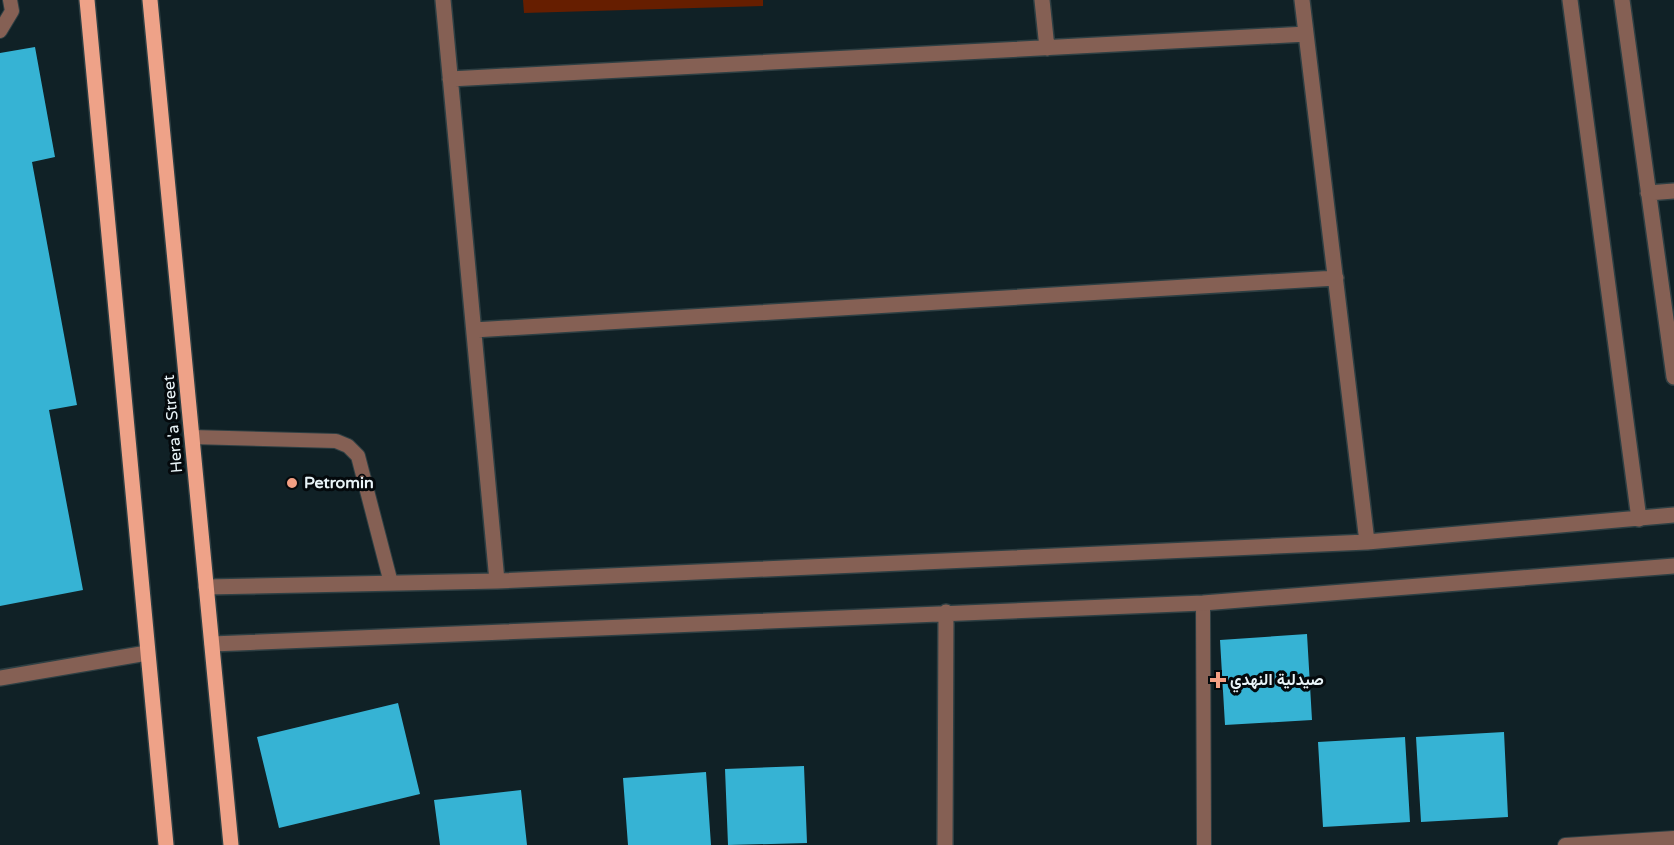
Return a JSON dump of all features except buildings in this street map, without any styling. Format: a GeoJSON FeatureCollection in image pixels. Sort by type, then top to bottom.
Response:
{"type":"FeatureCollection","features":[{"type":"Feature","properties":{"kind":"main road"},"geometry":{"type":"LineString","coordinates":[[87,0],[166,845]]}},
{"type":"Feature","properties":{"kind":"main road","name":"Hera'a Street"},"geometry":{"type":"LineString","coordinates":[[150,0],[231,845]]}},
{"type":"Feature","properties":{"kind":"street"},"geometry":{"type":"LineString","coordinates":[[443,0],[498,581]]}},
{"type":"Feature","properties":{"kind":"street"},"geometry":{"type":"LineString","coordinates":[[1042,0],[1047,48]]}},
{"type":"Feature","properties":{"kind":"street"},"geometry":{"type":"LineString","coordinates":[[1302,0],[1367,542]]}},
{"type":"Feature","properties":{"kind":"street"},"geometry":{"type":"LineString","coordinates":[[1570,0],[1640,519]]}},
{"type":"Feature","properties":{"kind":"street"},"geometry":{"type":"LineString","coordinates":[[1622,0],[1674,378]]}},
{"type":"Feature","properties":{"kind":"street"},"geometry":{"type":"LineString","coordinates":[[450,79],[1306,34]]}},
{"type":"Feature","properties":{"kind":"street"},"geometry":{"type":"LineString","coordinates":[[1648,193],[1674,191]]}},
{"type":"Feature","properties":{"kind":"street"},"geometry":{"type":"LineString","coordinates":[[474,330],[1336,278]]}},
{"type":"Feature","properties":{"kind":"street"},"geometry":{"type":"LineString","coordinates":[[206,588],[498,581],[1367,542],[1674,515]]}},
{"type":"Feature","properties":{"kind":"street"},"geometry":{"type":"LineString","coordinates":[[212,644],[1203,603],[1674,566]]}},
{"type":"Feature","properties":{"kind":"street"},"geometry":{"type":"LineString","coordinates":[[945,845],[946,612]]}},
{"type":"Feature","properties":{"kind":"street"},"geometry":{"type":"LineString","coordinates":[[0,678],[147,653]]}},
{"type":"Feature","properties":{"kind":"lane"},"geometry":{"type":"LineString","coordinates":[[0,31],[12,11],[10,0]]}},
{"type":"Feature","properties":{"kind":"lane"},"geometry":{"type":"LineString","coordinates":[[192,436],[336,441],[348,446],[358,456],[391,583]]}},
{"type":"Feature","properties":{"kind":"lane"},"geometry":{"type":"LineString","coordinates":[[1203,603],[1204,845]]}},
{"type":"Feature","properties":{"kind":"lane"},"geometry":{"type":"LineString","coordinates":[[1565,845],[1674,838]]}},
{"type":"Feature","properties":{"kind":"shaded area"},"geometry":{"type":"Polygon","coordinates":[[[523,0],[763,0],[763,6],[524,13],[523,0]]]}},
{"type":"Feature","properties":{"kind":"place","name":"Petromin"},"geometry":{"type":"Point","coordinates":[292,483]}},
{"type":"Feature","properties":{"kind":"place","name":"صيدلية النهدي"},"geometry":{"type":"Point","coordinates":[1218,680]}}]}
